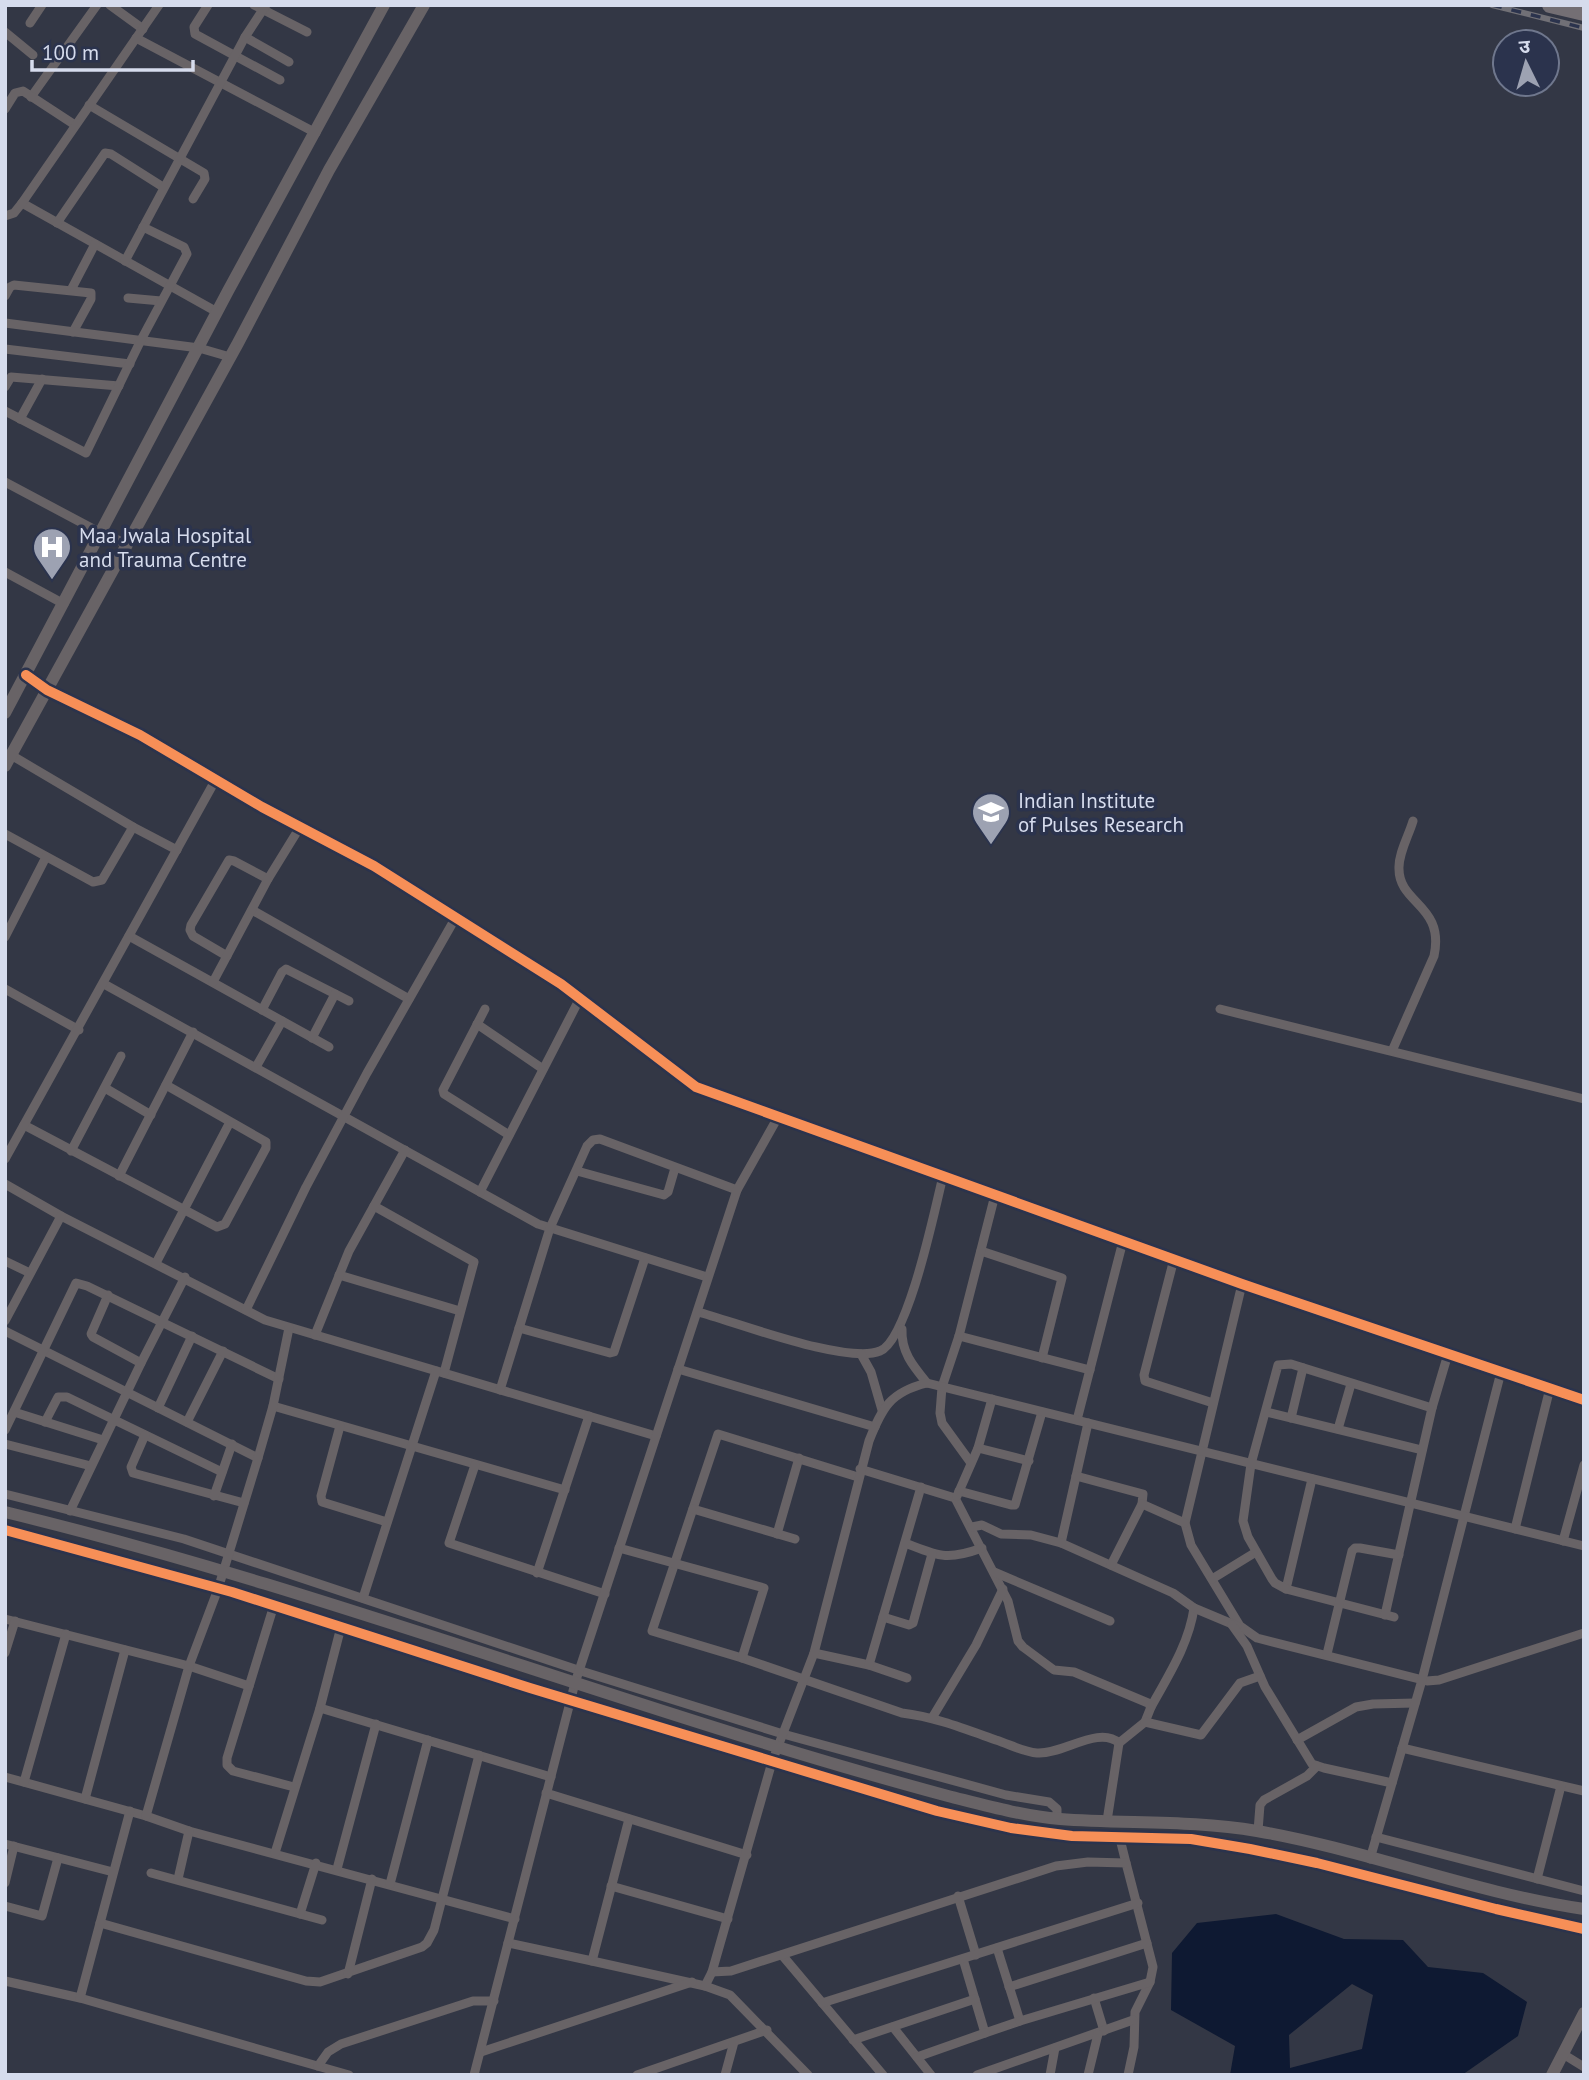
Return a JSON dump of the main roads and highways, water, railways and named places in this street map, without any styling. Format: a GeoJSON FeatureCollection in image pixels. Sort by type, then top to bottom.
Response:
{"type":"FeatureCollection","features":[{"type":"Feature","properties":{"kind":"highway"},"geometry":{"type":"LineString","coordinates":[[1550,5],[1584,13]]}},
{"type":"Feature","properties":{"kind":"water"},"geometry":{"type":"Polygon","coordinates":[[[1276,1914],[1344,1939],[1403,1940],[1428,1967],[1483,1973],[1527,2002],[1518,2036],[1462,2075],[1230,2075],[1235,2046],[1171,2010],[1172,1953],[1197,1923],[1276,1914]],[[1352,1984],[1289,2035],[1290,2068],[1362,2049],[1373,1995],[1352,1984]]]}},
{"type":"Feature","properties":{"kind":"railway"},"geometry":{"type":"LineString","coordinates":[[1492,5],[1584,28]]}},
{"type":"Feature","properties":{"kind":"place","name":"Maa Jwala Hospital and Trauma Centre"},"geometry":{"type":"Point","coordinates":[52,581]}},
{"type":"Feature","properties":{"kind":"place","name":"Indian Institute of Pulses Research"},"geometry":{"type":"Point","coordinates":[991,846]}}]}
